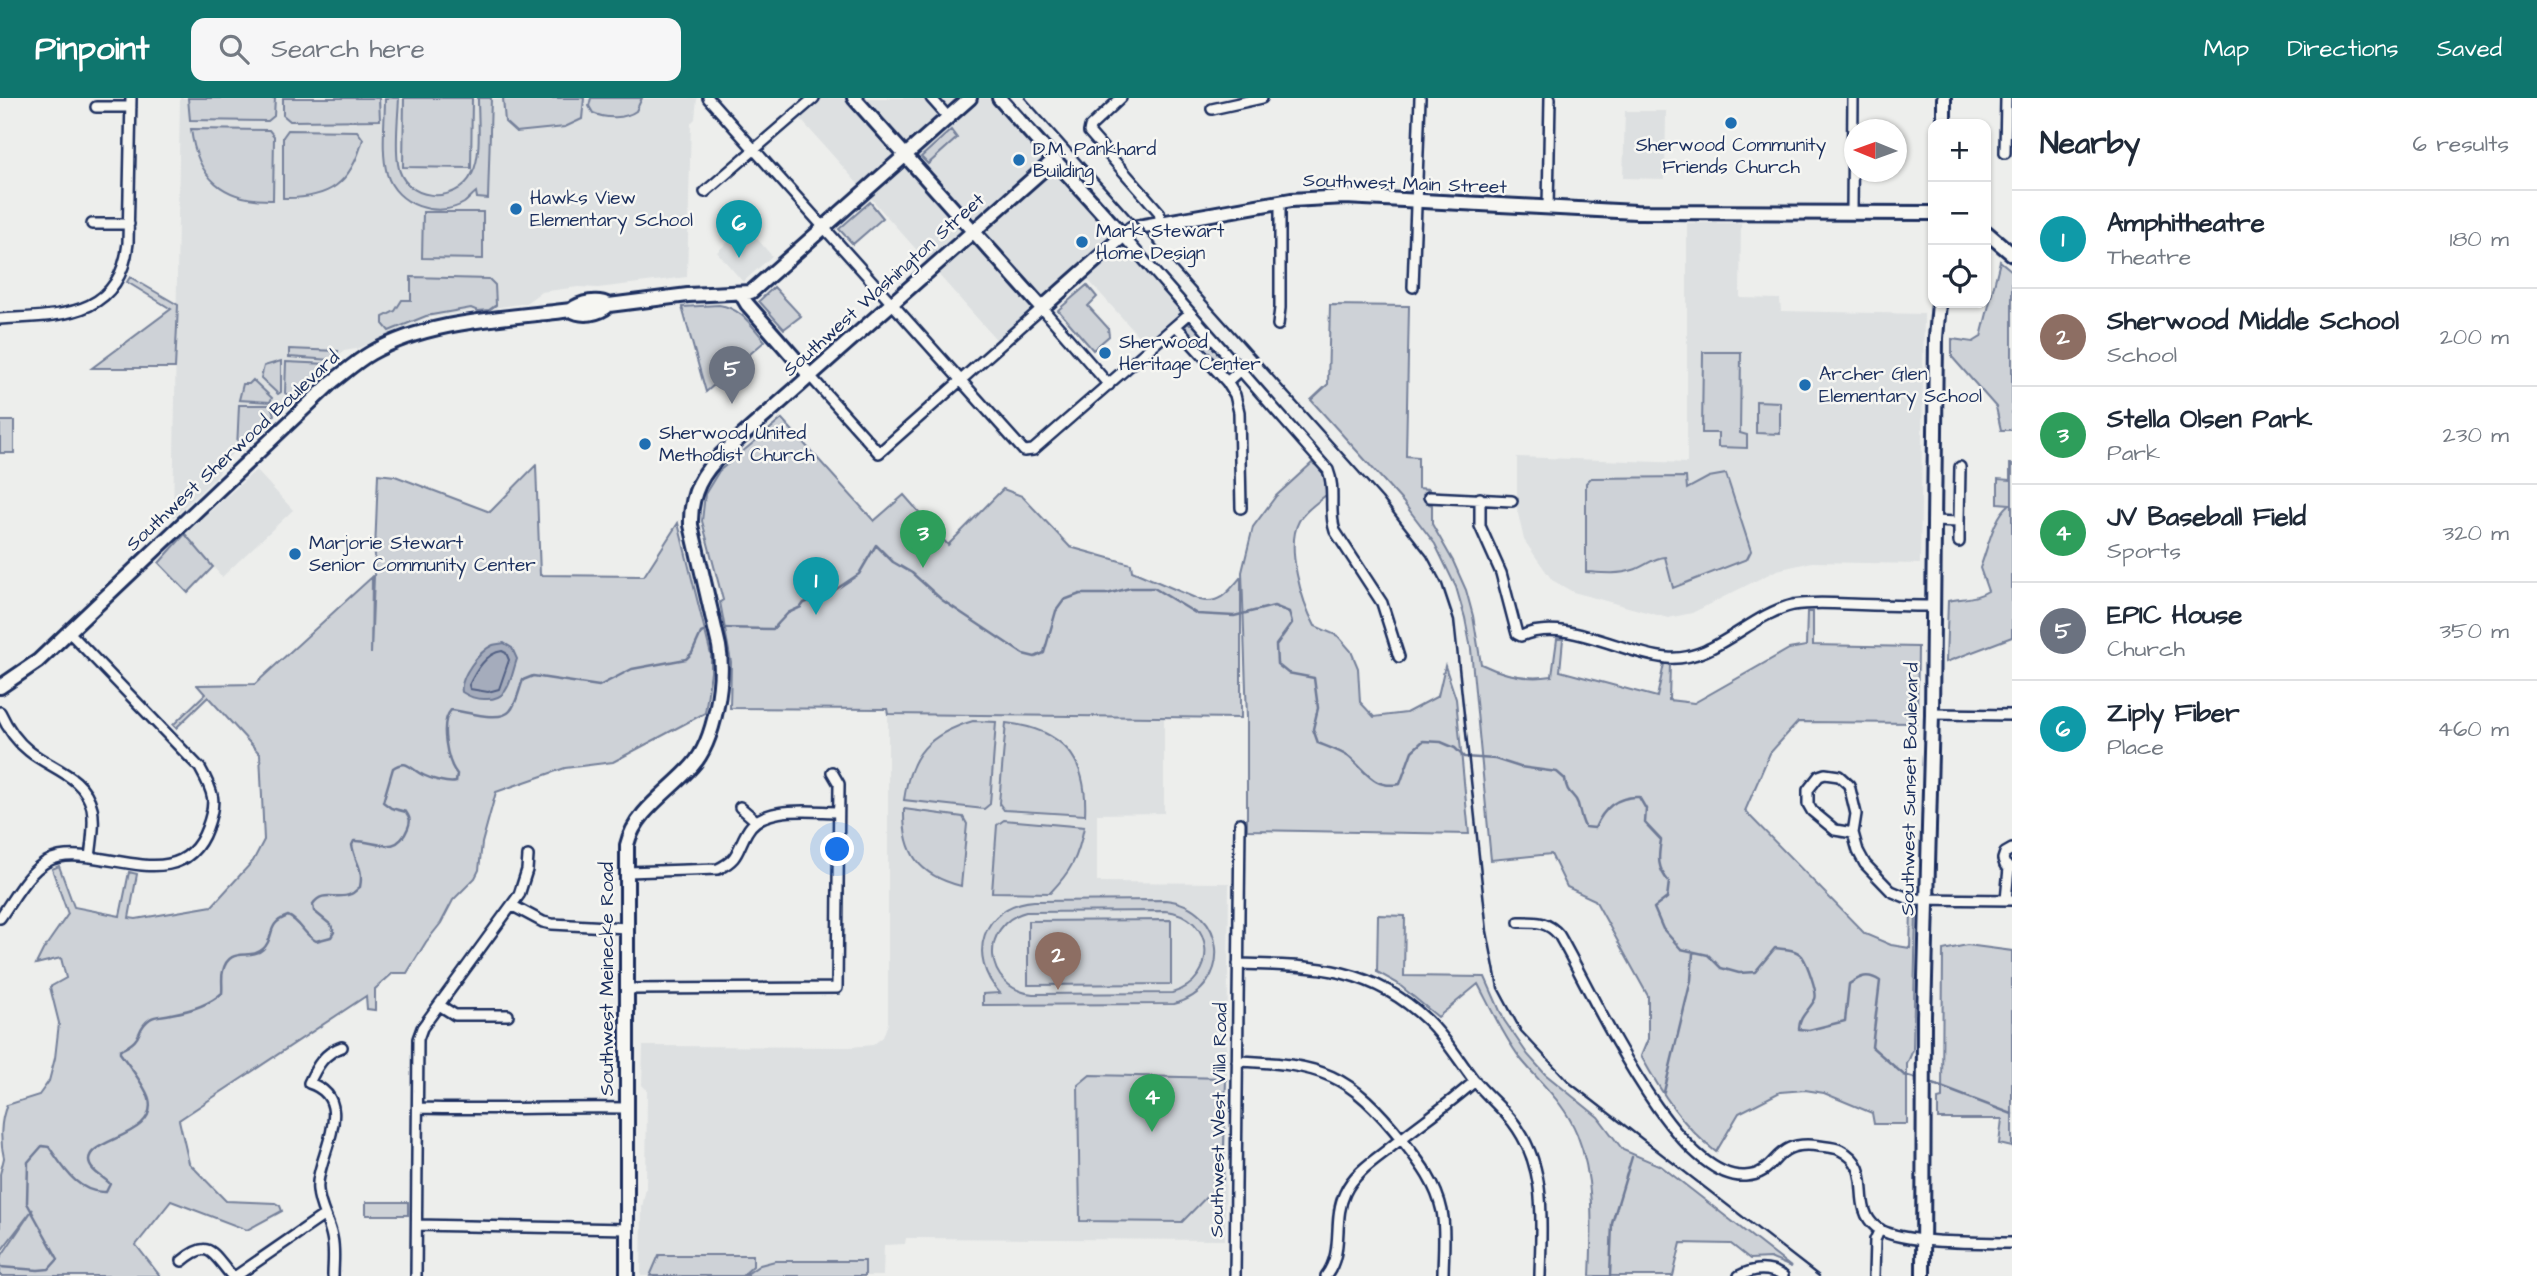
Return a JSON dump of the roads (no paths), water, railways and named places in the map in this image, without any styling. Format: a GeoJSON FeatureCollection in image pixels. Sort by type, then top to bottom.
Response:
{"type":"FeatureCollection","features":[{"type":"Feature","properties":{"kind":"main road"},"geometry":{"type":"LineString","coordinates":[[855,98],[1042,308]]}},
{"type":"Feature","properties":{"kind":"main road"},"geometry":{"type":"LineString","coordinates":[[811,377],[741,294],[754,290],[970,98]]}},
{"type":"Feature","properties":{"kind":"main road"},"geometry":{"type":"LineString","coordinates":[[999,98],[1122,236]]}},
{"type":"Feature","properties":{"kind":"main road"},"geometry":{"type":"LineString","coordinates":[[1944,98],[1944,119]]}},
{"type":"Feature","properties":{"kind":"main road","name":"Southwest Washington Street"},"geometry":{"type":"LineString","coordinates":[[715,712],[722,664],[691,525],[696,488],[704,474],[716,459],[1054,160]]}},
{"type":"Feature","properties":{"kind":"main road","name":"Southwest Main Street"},"geometry":{"type":"LineString","coordinates":[[1042,308],[1132,228],[1280,201],[1329,197],[1636,212],[1928,213]]}},
{"type":"Feature","properties":{"kind":"main road"},"geometry":{"type":"LineString","coordinates":[[1991,236],[2012,254]]}},
{"type":"Feature","properties":{"kind":"main road","name":"Southwest Sherwood Boulevard"},"geometry":{"type":"LineString","coordinates":[[0,687],[38,661],[354,365],[391,343],[428,330],[575,312],[578,304],[602,302],[606,308],[688,295],[741,294]]}},
{"type":"Feature","properties":{"kind":"main road","name":"Southwest Sunset Boulevard"},"geometry":{"type":"LineString","coordinates":[[1923,1276],[1923,1064],[1939,308]]}},
{"type":"Feature","properties":{"kind":"main road","name":"Southwest Meinecke Road"},"geometry":{"type":"LineString","coordinates":[[627,1276],[626,850],[632,829],[697,760],[709,736],[715,712]]}},
{"type":"Feature","properties":{"kind":"street"},"geometry":{"type":"LineString","coordinates":[[708,98],[1021,449],[1027,452],[1033,450],[1190,313]]}},
{"type":"Feature","properties":{"kind":"street"},"geometry":{"type":"LineString","coordinates":[[705,192],[814,98]]}},
{"type":"Feature","properties":{"kind":"street"},"geometry":{"type":"LineString","coordinates":[[931,98],[948,117]]}},
{"type":"Feature","properties":{"kind":"street"},"geometry":{"type":"LineString","coordinates":[[1121,98],[1090,127],[1089,132],[1159,212],[1161,223]]}},
{"type":"Feature","properties":{"kind":"street"},"geometry":{"type":"LineString","coordinates":[[1212,109],[1262,98]]}},
{"type":"Feature","properties":{"kind":"street"},"geometry":{"type":"LineString","coordinates":[[1413,287],[1420,98]]}},
{"type":"Feature","properties":{"kind":"street"},"geometry":{"type":"LineString","coordinates":[[1548,208],[1550,98]]}},
{"type":"Feature","properties":{"kind":"street"},"geometry":{"type":"LineString","coordinates":[[1852,212],[1853,98]]}},
{"type":"Feature","properties":{"kind":"street"},"geometry":{"type":"LineString","coordinates":[[2005,153],[2006,98]]}},
{"type":"Feature","properties":{"kind":"street"},"geometry":{"type":"LineString","coordinates":[[0,319],[60,315],[80,310],[98,302],[112,288],[124,266],[129,224],[131,102],[96,107]]}},
{"type":"Feature","properties":{"kind":"street"},"geometry":{"type":"LineString","coordinates":[[1278,325],[1280,201]]}},
{"type":"Feature","properties":{"kind":"street"},"geometry":{"type":"LineString","coordinates":[[92,224],[129,224]]}},
{"type":"Feature","properties":{"kind":"street"},"geometry":{"type":"LineString","coordinates":[[1122,236],[1328,470],[1333,484],[1332,519],[1335,531],[1382,603],[1399,657]]}},
{"type":"Feature","properties":{"kind":"street"},"geometry":{"type":"LineString","coordinates":[[1042,308],[1109,385]]}},
{"type":"Feature","properties":{"kind":"street","name":"Southwest Main Street"},"geometry":{"type":"LineString","coordinates":[[811,377],[879,453],[1042,308]]}},
{"type":"Feature","properties":{"kind":"street"},"geometry":{"type":"LineString","coordinates":[[1176,326],[1235,395],[1238,406],[1241,508]]}},
{"type":"Feature","properties":{"kind":"street"},"geometry":{"type":"LineString","coordinates":[[1227,383],[1241,369]]}},
{"type":"Feature","properties":{"kind":"street"},"geometry":{"type":"LineString","coordinates":[[1959,542],[1960,467]]}},
{"type":"Feature","properties":{"kind":"street"},"geometry":{"type":"LineString","coordinates":[[1429,496],[1512,501]]}},
{"type":"Feature","properties":{"kind":"street"},"geometry":{"type":"LineString","coordinates":[[1480,498],[1480,526],[1497,562],[1517,634],[1521,636],[1535,632],[1569,633],[1658,656],[1676,658],[1695,655],[1768,614],[1795,605],[1827,603],[1932,606]]}},
{"type":"Feature","properties":{"kind":"street"},"geometry":{"type":"LineString","coordinates":[[1933,521],[1959,522]]}},
{"type":"Feature","properties":{"kind":"street"},"geometry":{"type":"LineString","coordinates":[[0,918],[30,876],[57,857],[90,857],[149,866],[169,865],[190,855],[202,842],[214,808],[210,786],[200,768],[69,632]]}},
{"type":"Feature","properties":{"kind":"street"},"geometry":{"type":"LineString","coordinates":[[0,712],[19,743],[38,758],[65,772],[82,788],[92,807],[90,857]]}},
{"type":"Feature","properties":{"kind":"street"},"geometry":{"type":"LineString","coordinates":[[1932,714],[2012,715]]}},
{"type":"Feature","properties":{"kind":"street"},"geometry":{"type":"LineString","coordinates":[[627,989],[837,988],[839,784],[832,772]]}},
{"type":"Feature","properties":{"kind":"street"},"geometry":{"type":"LineString","coordinates":[[1853,833],[1835,830],[1812,811],[1808,804],[1808,790],[1819,776],[1833,775],[1850,785],[1856,814],[1853,833],[1865,864],[1887,888],[1903,898],[2009,900],[2010,868],[2003,862],[2003,855],[2012,849]]}},
{"type":"Feature","properties":{"kind":"street"},"geometry":{"type":"LineString","coordinates":[[740,807],[755,820]]}},
{"type":"Feature","properties":{"kind":"street"},"geometry":{"type":"LineString","coordinates":[[626,872],[718,869],[732,862],[755,820],[775,813],[838,812]]}},
{"type":"Feature","properties":{"kind":"street","name":"Southwest West Villa Road"},"geometry":{"type":"LineString","coordinates":[[1235,1276],[1240,822]]}},
{"type":"Feature","properties":{"kind":"street"},"geometry":{"type":"LineString","coordinates":[[416,1276],[418,1039],[422,1028],[513,906],[524,882],[528,856]]}},
{"type":"Feature","properties":{"kind":"street"},"geometry":{"type":"LineString","coordinates":[[513,906],[552,924],[627,928]]}},
{"type":"Feature","properties":{"kind":"street"},"geometry":{"type":"LineString","coordinates":[[1519,922],[1541,922],[1552,926],[1647,1094],[1680,1138],[1715,1167],[1725,1173],[1740,1176],[1763,1171],[1786,1148],[1796,1145],[1838,1148],[1859,1167],[1863,1206],[1867,1217],[1880,1229],[1894,1236],[2012,1243]]}},
{"type":"Feature","properties":{"kind":"street"},"geometry":{"type":"LineString","coordinates":[[1238,964],[1314,966],[1354,975],[1406,1001],[1429,1021],[1475,1081],[1519,1131],[1536,1168],[1542,1206],[1540,1276]]}},
{"type":"Feature","properties":{"kind":"street"},"geometry":{"type":"LineString","coordinates":[[439,1005],[455,1015],[508,1015]]}},
{"type":"Feature","properties":{"kind":"street"},"geometry":{"type":"LineString","coordinates":[[333,1276],[333,1241],[323,1216],[317,1182],[334,1126],[333,1115],[326,1094],[318,1086],[309,1083],[316,1067],[326,1056],[342,1047]]}},
{"type":"Feature","properties":{"kind":"street"},"geometry":{"type":"LineString","coordinates":[[1237,1061],[1290,1064],[1319,1071],[1340,1080],[1369,1101],[1428,1175],[1439,1200],[1444,1222],[1443,1276]]}},
{"type":"Feature","properties":{"kind":"street"},"geometry":{"type":"LineString","coordinates":[[1326,1276],[1337,1255],[1339,1217],[1346,1191],[1361,1171],[1475,1081]]}},
{"type":"Feature","properties":{"kind":"street"},"geometry":{"type":"LineString","coordinates":[[418,1108],[627,1108]]}},
{"type":"Feature","properties":{"kind":"street"},"geometry":{"type":"LineString","coordinates":[[182,1261],[201,1248],[208,1250],[234,1276],[323,1216]]}},
{"type":"Feature","properties":{"kind":"street"},"geometry":{"type":"LineString","coordinates":[[417,1225],[627,1229]]}},
{"type":"Feature","properties":{"kind":"street"},"geometry":{"type":"LineString","coordinates":[[1874,1276],[1875,1240],[1880,1229]]}},
{"type":"Feature","properties":{"kind":"street"},"geometry":{"type":"LineString","coordinates":[[1739,1276],[1748,1271],[1767,1269],[1783,1276]]}},
{"type":"Feature","properties":{"kind":"water"},"geometry":{"type":"Polygon","coordinates":[[[504,643],[512,648],[517,659],[504,692],[493,699],[484,699],[462,692],[464,680],[476,659],[493,645],[504,643]]]}},
{"type":"Feature","properties":{"kind":"waterway"},"geometry":{"type":"LineString","coordinates":[[718,628],[773,629],[788,613],[804,603],[832,592],[859,574],[876,545],[893,562],[912,573],[942,600],[1023,654],[1035,657],[1044,653],[1056,611],[1064,600],[1080,594],[1107,594],[1130,588],[1154,588],[1197,614],[1234,616],[1274,606],[1289,612],[1292,623],[1276,645],[1277,664],[1288,673],[1314,678],[1318,708],[1313,729],[1318,743],[1349,757],[1377,782],[1391,785],[1400,784],[1412,751],[1423,741],[1441,742],[1455,748],[1464,757],[1495,759],[1520,767],[1557,772],[1565,779],[1567,788],[1576,800],[1585,827],[1595,828],[1602,815],[1618,801],[1639,797],[1646,809],[1645,823],[1661,840],[1659,862],[1669,882],[1667,898],[1654,908],[1663,929],[1681,949],[1708,955],[1721,968],[1739,973],[1755,972],[1775,948],[1790,950],[1802,956],[1816,996],[1799,1029],[1809,1030],[1845,1021],[1849,984],[1864,976],[1875,978],[1880,981],[1872,1047],[1904,1075],[1918,1079]]}},
{"type":"Feature","properties":{"kind":"waterway"},"geometry":{"type":"LineString","coordinates":[[0,1267],[49,1269],[58,1259],[27,1203],[28,1162],[42,1146],[49,1147],[79,1184],[87,1189],[106,1192],[110,1184],[91,1168],[90,1156],[96,1149],[132,1130],[149,1112],[147,1094],[120,1053],[120,1050],[137,1038],[145,1023],[154,1017],[185,1011],[217,998],[222,993],[222,974],[230,958],[253,954],[263,949],[273,927],[281,919],[288,916],[292,918],[316,941],[331,937],[334,932],[331,925],[314,911],[313,904],[321,897],[346,896],[360,887],[360,870],[352,845],[354,841],[391,845],[403,837],[409,826],[410,820],[406,812],[391,808],[383,802],[393,768],[402,764],[430,778],[456,782],[457,774],[448,752],[445,733],[447,716],[451,710],[499,716],[510,711],[523,680],[533,676],[599,686],[632,669],[686,659],[692,653],[701,633],[711,629]]}},
{"type":"Feature","properties":{"kind":"waterway"},"geometry":{"type":"LineString","coordinates":[[1664,1092],[1691,980],[1693,953]]}},
{"type":"Feature","properties":{"kind":"waterway"},"geometry":{"type":"LineString","coordinates":[[1928,1082],[2012,1114]]}},
{"type":"Feature","properties":{"kind":"waterway"},"geometry":{"type":"LineString","coordinates":[[1610,1276],[1612,1223],[1632,1157]]}},
{"type":"Feature","properties":{"kind":"railway"},"geometry":{"type":"LineString","coordinates":[[1025,98],[1382,498],[1427,556],[1442,584],[1454,620],[1487,931],[1498,988],[1521,1031],[1570,1083],[1819,1276]]}},
{"type":"Feature","properties":{"kind":"place","name":"Sherwood Community Friends Church"},"geometry":{"type":"Point","coordinates":[1731,123]}},
{"type":"Feature","properties":{"kind":"place","name":"D.M. Pankhard Building"},"geometry":{"type":"Point","coordinates":[1019,160]}},
{"type":"Feature","properties":{"kind":"place","name":"Hawks View Elementary School"},"geometry":{"type":"Point","coordinates":[516,209]}},
{"type":"Feature","properties":{"kind":"place","name":"Mark Stewart Home Design"},"geometry":{"type":"Point","coordinates":[1082,242]}},
{"type":"Feature","properties":{"kind":"place","name":"Ziply Fiber"},"geometry":{"type":"Point","coordinates":[739,258]}},
{"type":"Feature","properties":{"kind":"place","name":"Sherwood Heritage Center"},"geometry":{"type":"Point","coordinates":[1105,353]}},
{"type":"Feature","properties":{"kind":"place","name":"Archer Glen Elementary School"},"geometry":{"type":"Point","coordinates":[1805,385]}},
{"type":"Feature","properties":{"kind":"place","name":"EPIC House"},"geometry":{"type":"Point","coordinates":[732,404]}},
{"type":"Feature","properties":{"kind":"place","name":"Sherwood United Methodist Church"},"geometry":{"type":"Point","coordinates":[645,444]}},
{"type":"Feature","properties":{"kind":"place","name":"Marjorie Stewart Senior Community Center"},"geometry":{"type":"Point","coordinates":[295,554]}},
{"type":"Feature","properties":{"kind":"place","name":"Stella Olsen Park"},"geometry":{"type":"Point","coordinates":[923,568]}},
{"type":"Feature","properties":{"kind":"place","name":"Amphitheatre"},"geometry":{"type":"Point","coordinates":[816,615]}},
{"type":"Feature","properties":{"kind":"place","name":"Sherwood Middle School"},"geometry":{"type":"Point","coordinates":[1058,990]}},
{"type":"Feature","properties":{"kind":"place","name":"JV Baseball Field"},"geometry":{"type":"Point","coordinates":[1152,1132]}}]}
